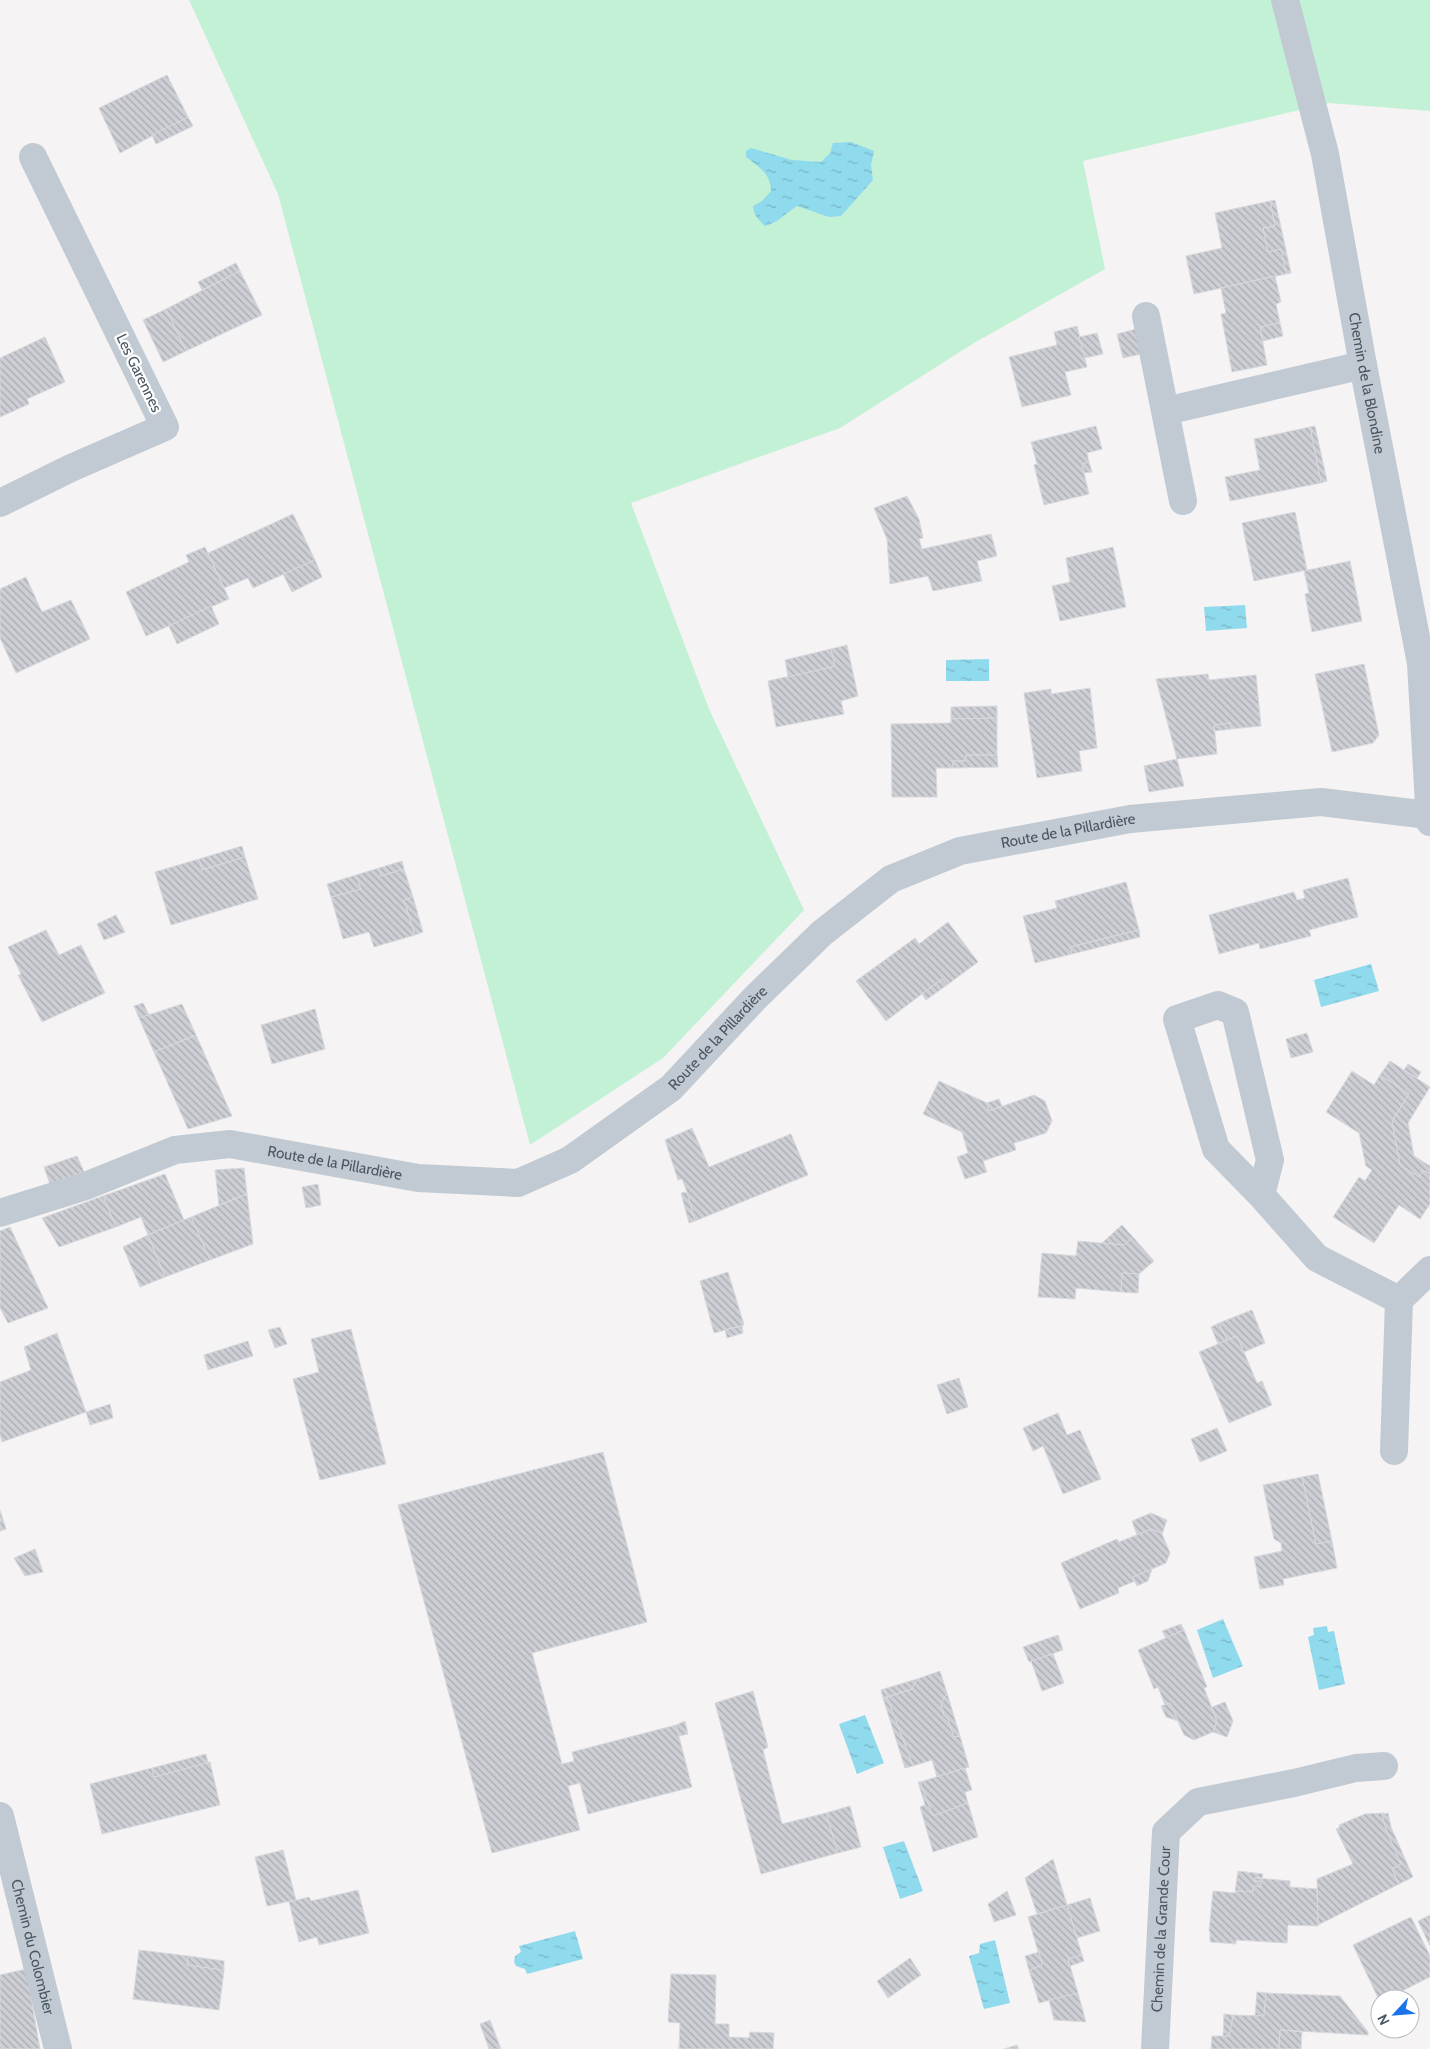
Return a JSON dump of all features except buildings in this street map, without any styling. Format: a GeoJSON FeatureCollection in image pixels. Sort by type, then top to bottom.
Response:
{"type":"FeatureCollection","features":[{"type":"Feature","properties":{"kind":"street","name":"Chemin de la Blondine"},"geometry":{"type":"LineString","coordinates":[[1285,0],[1325,154],[1363,365],[1421,663],[1429,818]]}},
{"type":"Feature","properties":{"kind":"street","name":"Les Garennes"},"geometry":{"type":"LineString","coordinates":[[0,503],[71,468],[165,427],[33,156]]}},
{"type":"Feature","properties":{"kind":"street"},"geometry":{"type":"LineString","coordinates":[[1146,316],[1183,501]]}},
{"type":"Feature","properties":{"kind":"street"},"geometry":{"type":"LineString","coordinates":[[1166,411],[1363,365]]}},
{"type":"Feature","properties":{"kind":"street","name":"Route de la Pillardière"},"geometry":{"type":"LineString","coordinates":[[0,1214],[82,1187],[175,1150],[230,1144],[418,1178],[518,1183],[570,1160],[671,1088],[755,998],[822,933],[891,880],[960,851],[1130,818],[1321,802],[1429,818]]}},
{"type":"Feature","properties":{"kind":"street"},"geometry":{"type":"LineString","coordinates":[[1261,1195],[1270,1160],[1235,1012],[1218,1005],[1177,1019],[1216,1149],[1261,1195],[1317,1258],[1399,1300]]}},
{"type":"Feature","properties":{"kind":"street"},"geometry":{"type":"LineString","coordinates":[[1394,1451],[1399,1300],[1430,1270]]}},
{"type":"Feature","properties":{"kind":"street","name":"Chemin de la Grande Cour"},"geometry":{"type":"LineString","coordinates":[[1155,2049],[1166,1832],[1198,1802],[1294,1783],[1356,1768],[1384,1766]]}},
{"type":"Feature","properties":{"kind":"street","name":"Chemin du Colombier"},"geometry":{"type":"LineString","coordinates":[[0,1816],[58,2049]]}},
{"type":"Feature","properties":{"kind":"green space"},"geometry":{"type":"Polygon","coordinates":[[[189,0],[1430,0],[1430,111],[1329,103],[1083,161],[1105,269],[974,343],[840,428],[631,503],[709,709],[804,910],[663,1058],[530,1145],[278,194],[189,0]]]}},
{"type":"Feature","properties":{"kind":"water"},"geometry":{"type":"Polygon","coordinates":[[[851,142],[874,151],[871,165],[873,180],[841,216],[829,217],[797,206],[770,225],[765,226],[758,219],[753,206],[761,202],[771,191],[770,185],[767,175],[746,157],[746,151],[751,148],[792,160],[821,162],[830,153],[833,143],[851,142]]]}},
{"type":"Feature","properties":{"kind":"water"},"geometry":{"type":"Polygon","coordinates":[[[1245,605],[1247,628],[1206,631],[1204,607],[1245,605]]]}},
{"type":"Feature","properties":{"kind":"water"},"geometry":{"type":"Polygon","coordinates":[[[989,659],[989,681],[946,681],[946,660],[989,659]]]}},
{"type":"Feature","properties":{"kind":"water"},"geometry":{"type":"Polygon","coordinates":[[[1371,964],[1379,991],[1321,1007],[1314,980],[1371,964]]]}},
{"type":"Feature","properties":{"kind":"water"},"geometry":{"type":"Polygon","coordinates":[[[1223,1619],[1243,1666],[1213,1678],[1197,1630],[1223,1619]]]}},
{"type":"Feature","properties":{"kind":"water"},"geometry":{"type":"Polygon","coordinates":[[[1327,1626],[1328,1632],[1334,1631],[1345,1684],[1319,1690],[1308,1637],[1314,1635],[1313,1628],[1327,1626]]]}},
{"type":"Feature","properties":{"kind":"water"},"geometry":{"type":"Polygon","coordinates":[[[865,1715],[884,1763],[857,1774],[839,1724],[865,1715]]]}},
{"type":"Feature","properties":{"kind":"water"},"geometry":{"type":"Polygon","coordinates":[[[904,1841],[923,1891],[900,1899],[883,1847],[904,1841]]]}},
{"type":"Feature","properties":{"kind":"water"},"geometry":{"type":"Polygon","coordinates":[[[575,1931],[583,1959],[527,1974],[525,1969],[516,1966],[514,1962],[515,1956],[521,1952],[519,1946],[575,1931]]]}},
{"type":"Feature","properties":{"kind":"water"},"geometry":{"type":"Polygon","coordinates":[[[995,1940],[1010,2003],[984,2009],[969,1956],[979,1953],[980,1944],[995,1940]]]}}]}
